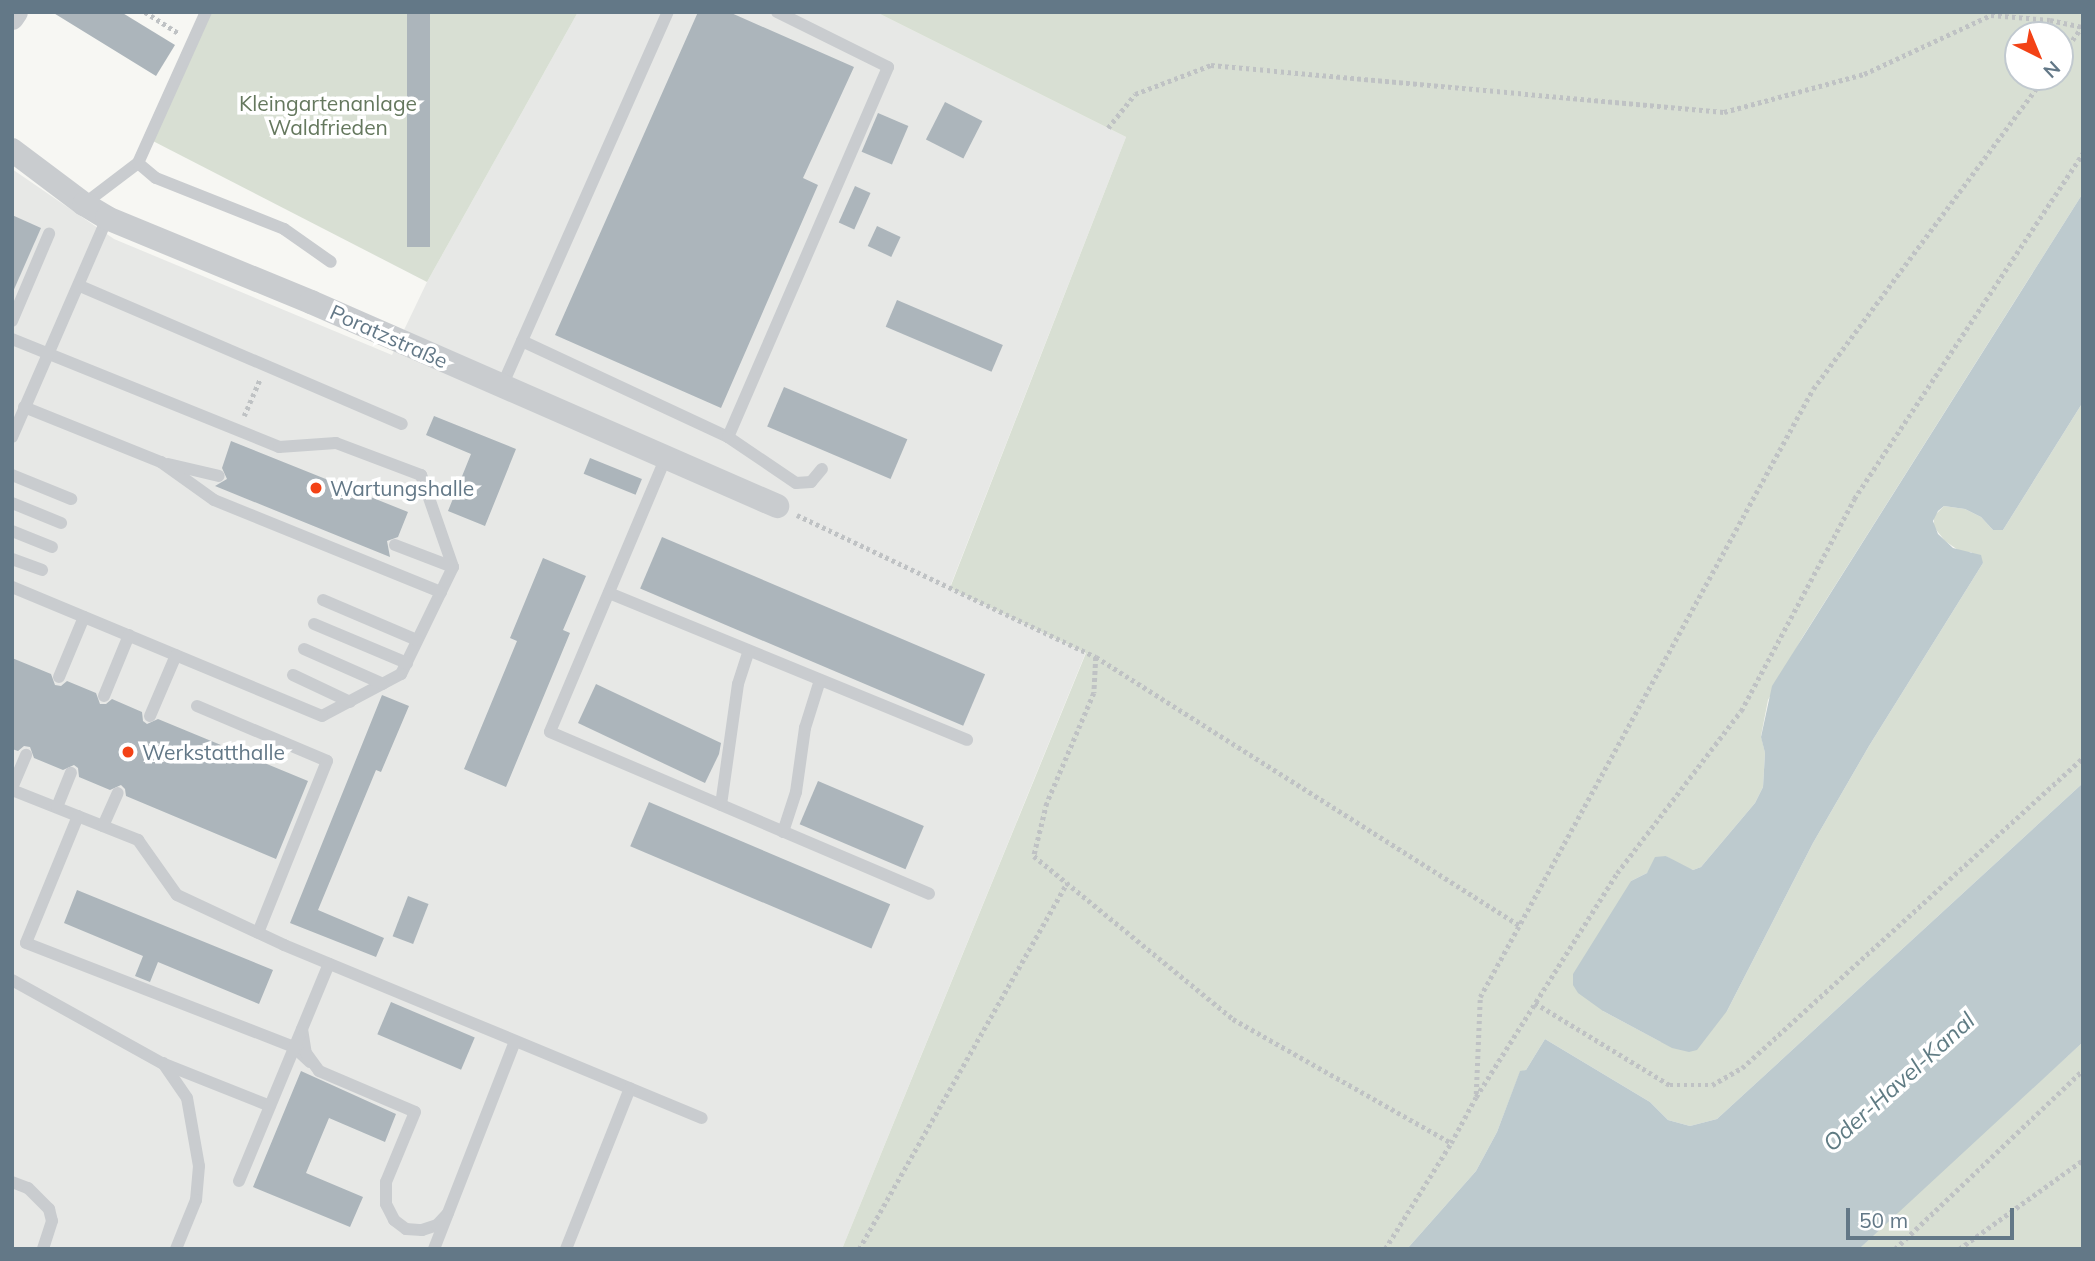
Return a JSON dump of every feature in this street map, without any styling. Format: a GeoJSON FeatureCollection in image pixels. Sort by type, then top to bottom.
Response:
{"type":"FeatureCollection","features":[{"type":"Feature","properties":{"kind":"street"},"geometry":{"type":"LineString","coordinates":[[12,18],[16,12]]}},
{"type":"Feature","properties":{"kind":"street","name":"Poratzstraße"},"geometry":{"type":"LineString","coordinates":[[12,150],[107,218],[777,506]]}},
{"type":"Feature","properties":{"kind":"lane"},"geometry":{"type":"LineString","coordinates":[[84,204],[138,163],[206,12]]}},
{"type":"Feature","properties":{"kind":"lane"},"geometry":{"type":"LineString","coordinates":[[502,386],[668,12]]}},
{"type":"Feature","properties":{"kind":"lane"},"geometry":{"type":"LineString","coordinates":[[728,437],[888,67],[777,12]]}},
{"type":"Feature","properties":{"kind":"lane"},"geometry":{"type":"LineString","coordinates":[[138,163],[156,178],[284,229],[331,262]]}},
{"type":"Feature","properties":{"kind":"lane"},"geometry":{"type":"LineString","coordinates":[[12,437],[80,286],[107,218]]}},
{"type":"Feature","properties":{"kind":"lane"},"geometry":{"type":"LineString","coordinates":[[12,321],[49,234]]}},
{"type":"Feature","properties":{"kind":"lane"},"geometry":{"type":"LineString","coordinates":[[80,286],[402,424]]}},
{"type":"Feature","properties":{"kind":"lane"},"geometry":{"type":"LineString","coordinates":[[12,339],[279,447],[336,443],[421,475],[453,568],[401,674],[322,716],[12,587]]}},
{"type":"Feature","properties":{"kind":"lane"},"geometry":{"type":"LineString","coordinates":[[522,341],[728,437],[796,483],[811,482],[822,469]]}},
{"type":"Feature","properties":{"kind":"lane"},"geometry":{"type":"LineString","coordinates":[[24,407],[160,463],[219,476]]}},
{"type":"Feature","properties":{"kind":"lane"},"geometry":{"type":"LineString","coordinates":[[666,457],[550,732],[929,894]]}},
{"type":"Feature","properties":{"kind":"lane"},"geometry":{"type":"LineString","coordinates":[[160,463],[214,500],[440,592]]}},
{"type":"Feature","properties":{"kind":"lane"},"geometry":{"type":"LineString","coordinates":[[12,475],[71,499]]}},
{"type":"Feature","properties":{"kind":"lane"},"geometry":{"type":"LineString","coordinates":[[12,503],[61,523]]}},
{"type":"Feature","properties":{"kind":"lane"},"geometry":{"type":"LineString","coordinates":[[12,531],[52,547]]}},
{"type":"Feature","properties":{"kind":"lane"},"geometry":{"type":"LineString","coordinates":[[395,545],[453,568]]}},
{"type":"Feature","properties":{"kind":"lane"},"geometry":{"type":"LineString","coordinates":[[12,559],[42,570]]}},
{"type":"Feature","properties":{"kind":"lane"},"geometry":{"type":"LineString","coordinates":[[609,593],[967,740]]}},
{"type":"Feature","properties":{"kind":"lane"},"geometry":{"type":"LineString","coordinates":[[324,600],[417,640]]}},
{"type":"Feature","properties":{"kind":"lane"},"geometry":{"type":"LineString","coordinates":[[59,677],[84,617]]}},
{"type":"Feature","properties":{"kind":"lane"},"geometry":{"type":"LineString","coordinates":[[314,624],[407,663]]}},
{"type":"Feature","properties":{"kind":"lane"},"geometry":{"type":"LineString","coordinates":[[104,696],[129,635]]}},
{"type":"Feature","properties":{"kind":"lane"},"geometry":{"type":"LineString","coordinates":[[304,649],[383,684]]}},
{"type":"Feature","properties":{"kind":"lane"},"geometry":{"type":"LineString","coordinates":[[721,805],[738,684],[749,651]]}},
{"type":"Feature","properties":{"kind":"lane"},"geometry":{"type":"LineString","coordinates":[[150,716],[176,655]]}},
{"type":"Feature","properties":{"kind":"lane"},"geometry":{"type":"LineString","coordinates":[[293,676],[350,702]]}},
{"type":"Feature","properties":{"kind":"lane"},"geometry":{"type":"LineString","coordinates":[[783,832],[796,792],[805,728],[820,680]]}},
{"type":"Feature","properties":{"kind":"lane"},"geometry":{"type":"LineString","coordinates":[[197,706],[327,761],[258,933]]}},
{"type":"Feature","properties":{"kind":"lane"},"geometry":{"type":"LineString","coordinates":[[26,755],[12,789],[138,840],[177,895],[329,964],[702,1118]]}},
{"type":"Feature","properties":{"kind":"lane"},"geometry":{"type":"LineString","coordinates":[[57,807],[71,773]]}},
{"type":"Feature","properties":{"kind":"lane"},"geometry":{"type":"LineString","coordinates":[[103,826],[118,793]]}},
{"type":"Feature","properties":{"kind":"lane"},"geometry":{"type":"LineString","coordinates":[[78,816],[26,943],[294,1047],[319,1070],[415,1112],[386,1182],[386,1204],[394,1220],[406,1229],[422,1230],[437,1225],[448,1213]]}},
{"type":"Feature","properties":{"kind":"lane"},"geometry":{"type":"LineString","coordinates":[[239,1181],[329,964]]}},
{"type":"Feature","properties":{"kind":"lane"},"geometry":{"type":"LineString","coordinates":[[12,979],[162,1063],[270,1106]]}},
{"type":"Feature","properties":{"kind":"lane"},"geometry":{"type":"LineString","coordinates":[[302,1029],[310,1062]]}},
{"type":"Feature","properties":{"kind":"lane"},"geometry":{"type":"LineString","coordinates":[[434,1249],[515,1041]]}},
{"type":"Feature","properties":{"kind":"lane"},"geometry":{"type":"LineString","coordinates":[[162,1063],[187,1098],[199,1166],[196,1200],[176,1249]]}},
{"type":"Feature","properties":{"kind":"lane"},"geometry":{"type":"LineString","coordinates":[[566,1249],[630,1088]]}},
{"type":"Feature","properties":{"kind":"lane"},"geometry":{"type":"LineString","coordinates":[[12,1182],[28,1188],[49,1209],[52,1221],[43,1249]]}},
{"type":"Feature","properties":{"kind":"path"},"geometry":{"type":"LineString","coordinates":[[145,12],[193,42]]}},
{"type":"Feature","properties":{"kind":"path"},"geometry":{"type":"LineString","coordinates":[[2045,12],[2050,20]]}},
{"type":"Feature","properties":{"kind":"path"},"geometry":{"type":"LineString","coordinates":[[1108,128],[1135,94],[1211,65],[1724,112],[1864,74],[1991,15],[2050,20],[2082,27]]}},
{"type":"Feature","properties":{"kind":"path"},"geometry":{"type":"LineString","coordinates":[[1476,1097],[1480,997],[1813,389],[2035,91]]}},
{"type":"Feature","properties":{"kind":"path"},"geometry":{"type":"LineString","coordinates":[[1385,1249],[1451,1143],[1476,1097],[1617,873],[1741,711],[1854,499],[2083,153]]}},
{"type":"Feature","properties":{"kind":"path"},"geometry":{"type":"LineString","coordinates":[[238,430],[265,365]]}},
{"type":"Feature","properties":{"kind":"path"},"geometry":{"type":"LineString","coordinates":[[777,506],[1096,657],[1519,925]]}},
{"type":"Feature","properties":{"kind":"path"},"geometry":{"type":"LineString","coordinates":[[1096,657],[1094,693],[1047,803],[1034,856],[1233,1019],[1451,1143]]}},
{"type":"Feature","properties":{"kind":"path"},"geometry":{"type":"LineString","coordinates":[[1535,1003],[1670,1085],[1712,1085],[1742,1068],[2083,758]]}},
{"type":"Feature","properties":{"kind":"path"},"geometry":{"type":"LineString","coordinates":[[859,1249],[1067,883]]}},
{"type":"Feature","properties":{"kind":"path"},"geometry":{"type":"LineString","coordinates":[[1895,1249],[2083,1070]]}},
{"type":"Feature","properties":{"kind":"path"},"geometry":{"type":"LineString","coordinates":[[1959,1249],[2083,1160]]}},
{"type":"Feature","properties":{"kind":"shaded area"},"geometry":{"type":"Polygon","coordinates":[[[578,12],[876,12],[1126,137],[950,587],[1086,652],[842,1249],[12,1249],[12,169],[114,239],[392,355],[427,282],[578,12]]]}},
{"type":"Feature","properties":{"kind":"green space","name":"Kleingartenanlage Waldfrieden"},"geometry":{"type":"Polygon","coordinates":[[[206,12],[578,12],[427,282],[149,139],[206,12]]]}},
{"type":"Feature","properties":{"kind":"green space"},"geometry":{"type":"Polygon","coordinates":[[[876,12],[2083,12],[2083,193],[1802,638],[1768,700],[1761,736],[1765,753],[1763,787],[1755,803],[1701,867],[1693,870],[1683,867],[1666,856],[1647,873],[1631,881],[1603,1011],[1661,1042],[1727,1011],[1813,843],[1869,746],[1983,563],[1971,552],[1961,552],[1945,541],[1934,527],[1934,516],[1944,506],[1965,509],[1981,517],[1993,530],[2003,530],[2083,402],[2083,783],[1717,1119],[1690,1126],[1668,1120],[1650,1102],[1545,1039],[1526,1070],[1520,1072],[1497,1132],[1476,1171],[1407,1249],[842,1249],[1086,653],[950,588],[1126,137],[876,12]]]}},
{"type":"Feature","properties":{"kind":"green space"},"geometry":{"type":"Polygon","coordinates":[[[2083,1042],[2083,1249],[1859,1249],[1931,1180],[2083,1042]]]}},
{"type":"Feature","properties":{"kind":"water"},"geometry":{"type":"Polygon","coordinates":[[[2083,193],[2083,402],[2003,530],[1993,530],[1981,517],[1965,509],[1944,506],[1938,511],[1933,521],[1938,534],[1953,548],[1981,555],[1983,563],[1869,746],[1813,843],[1727,1011],[1697,1050],[1689,1052],[1672,1048],[1603,1011],[1578,993],[1573,985],[1573,974],[1631,881],[1647,873],[1655,857],[1666,856],[1693,870],[1701,867],[1755,803],[1763,787],[1765,753],[1761,737],[1772,686],[2083,193]]]}},
{"type":"Feature","properties":{"kind":"water","name":"Oder-Havel-Kanal"},"geometry":{"type":"Polygon","coordinates":[[[2083,783],[2083,1042],[1859,1249],[1407,1249],[1476,1171],[1497,1132],[1520,1071],[1526,1070],[1545,1039],[1650,1102],[1668,1120],[1690,1126],[1717,1119],[2083,783]]]}},
{"type":"Feature","properties":{"kind":"building"},"geometry":{"type":"Polygon","coordinates":[[[52,12],[121,12],[175,45],[156,76],[52,12]]]}},
{"type":"Feature","properties":{"kind":"building"},"geometry":{"type":"Polygon","coordinates":[[[407,12],[430,12],[430,247],[407,247],[407,12]]]}},
{"type":"Feature","properties":{"kind":"building"},"geometry":{"type":"Polygon","coordinates":[[[698,12],[729,12],[854,67],[803,178],[818,185],[721,408],[555,335],[698,12]]]}},
{"type":"Feature","properties":{"kind":"building"},"geometry":{"type":"Polygon","coordinates":[[[945,102],[982,121],[963,158],[926,139],[945,102]]]}},
{"type":"Feature","properties":{"kind":"building"},"geometry":{"type":"Polygon","coordinates":[[[878,113],[908,126],[892,165],[862,152],[878,113]]]}},
{"type":"Feature","properties":{"kind":"building"},"geometry":{"type":"Polygon","coordinates":[[[855,186],[871,193],[854,229],[839,223],[855,186]]]}},
{"type":"Feature","properties":{"kind":"building"},"geometry":{"type":"Polygon","coordinates":[[[12,215],[41,228],[12,294],[12,215]]]}},
{"type":"Feature","properties":{"kind":"building"},"geometry":{"type":"Polygon","coordinates":[[[877,226],[901,237],[891,257],[868,246],[877,226]]]}},
{"type":"Feature","properties":{"kind":"building"},"geometry":{"type":"Polygon","coordinates":[[[897,300],[1003,345],[992,372],[886,327],[897,300]]]}},
{"type":"Feature","properties":{"kind":"building"},"geometry":{"type":"Polygon","coordinates":[[[784,387],[907,439],[891,479],[767,427],[784,387]]]}},
{"type":"Feature","properties":{"kind":"building"},"geometry":{"type":"Polygon","coordinates":[[[434,416],[516,449],[485,526],[448,511],[471,454],[426,435],[434,416]]]}},
{"type":"Feature","properties":{"kind":"building"},"geometry":{"type":"Polygon","coordinates":[[[231,441],[408,512],[398,537],[387,541],[390,557],[215,486],[227,479],[222,468],[231,441]]]}},
{"type":"Feature","properties":{"kind":"building"},"geometry":{"type":"Polygon","coordinates":[[[590,458],[642,479],[636,495],[584,474],[590,458]]]}},
{"type":"Feature","properties":{"kind":"building"},"geometry":{"type":"Polygon","coordinates":[[[662,537],[985,674],[963,726],[640,589],[662,537]]]}},
{"type":"Feature","properties":{"kind":"building"},"geometry":{"type":"Polygon","coordinates":[[[543,558],[586,576],[563,630],[570,633],[506,787],[464,769],[517,641],[510,638],[543,558]]]}},
{"type":"Feature","properties":{"kind":"building","name":"Werkstatthalle"},"geometry":{"type":"Polygon","coordinates":[[[12,658],[51,674],[55,685],[61,686],[67,681],[96,693],[100,704],[106,704],[112,699],[142,712],[143,721],[147,724],[158,719],[308,781],[276,859],[126,796],[121,785],[110,790],[79,777],[78,768],[74,765],[63,770],[34,758],[30,747],[24,746],[18,751],[12,749],[12,658]]]}},
{"type":"Feature","properties":{"kind":"building"},"geometry":{"type":"Polygon","coordinates":[[[596,684],[721,743],[719,754],[705,783],[578,723],[596,684]]]}},
{"type":"Feature","properties":{"kind":"building"},"geometry":{"type":"Polygon","coordinates":[[[382,695],[409,706],[381,772],[376,770],[318,910],[384,938],[376,957],[290,923],[382,695]]]}},
{"type":"Feature","properties":{"kind":"building"},"geometry":{"type":"Polygon","coordinates":[[[818,781],[924,826],[905,869],[800,824],[818,781]]]}},
{"type":"Feature","properties":{"kind":"building"},"geometry":{"type":"Polygon","coordinates":[[[649,802],[890,904],[871,949],[630,846],[649,802]]]}},
{"type":"Feature","properties":{"kind":"building"},"geometry":{"type":"Polygon","coordinates":[[[77,890],[273,970],[259,1004],[158,962],[150,982],[135,976],[143,956],[64,923],[77,890]]]}},
{"type":"Feature","properties":{"kind":"building"},"geometry":{"type":"Polygon","coordinates":[[[408,896],[429,904],[413,944],[393,936],[408,896]]]}},
{"type":"Feature","properties":{"kind":"building"},"geometry":{"type":"Polygon","coordinates":[[[391,1002],[475,1038],[461,1070],[377,1034],[391,1002]]]}},
{"type":"Feature","properties":{"kind":"building"},"geometry":{"type":"Polygon","coordinates":[[[301,1071],[396,1114],[385,1142],[329,1118],[306,1173],[363,1197],[350,1227],[253,1187],[301,1071]]]}},
{"type":"Feature","properties":{"kind":"place","name":"Wartungshalle"},"geometry":{"type":"Point","coordinates":[316,488]}},
{"type":"Feature","properties":{"kind":"place","name":"Werkstatthalle"},"geometry":{"type":"Point","coordinates":[128,752]}}]}
